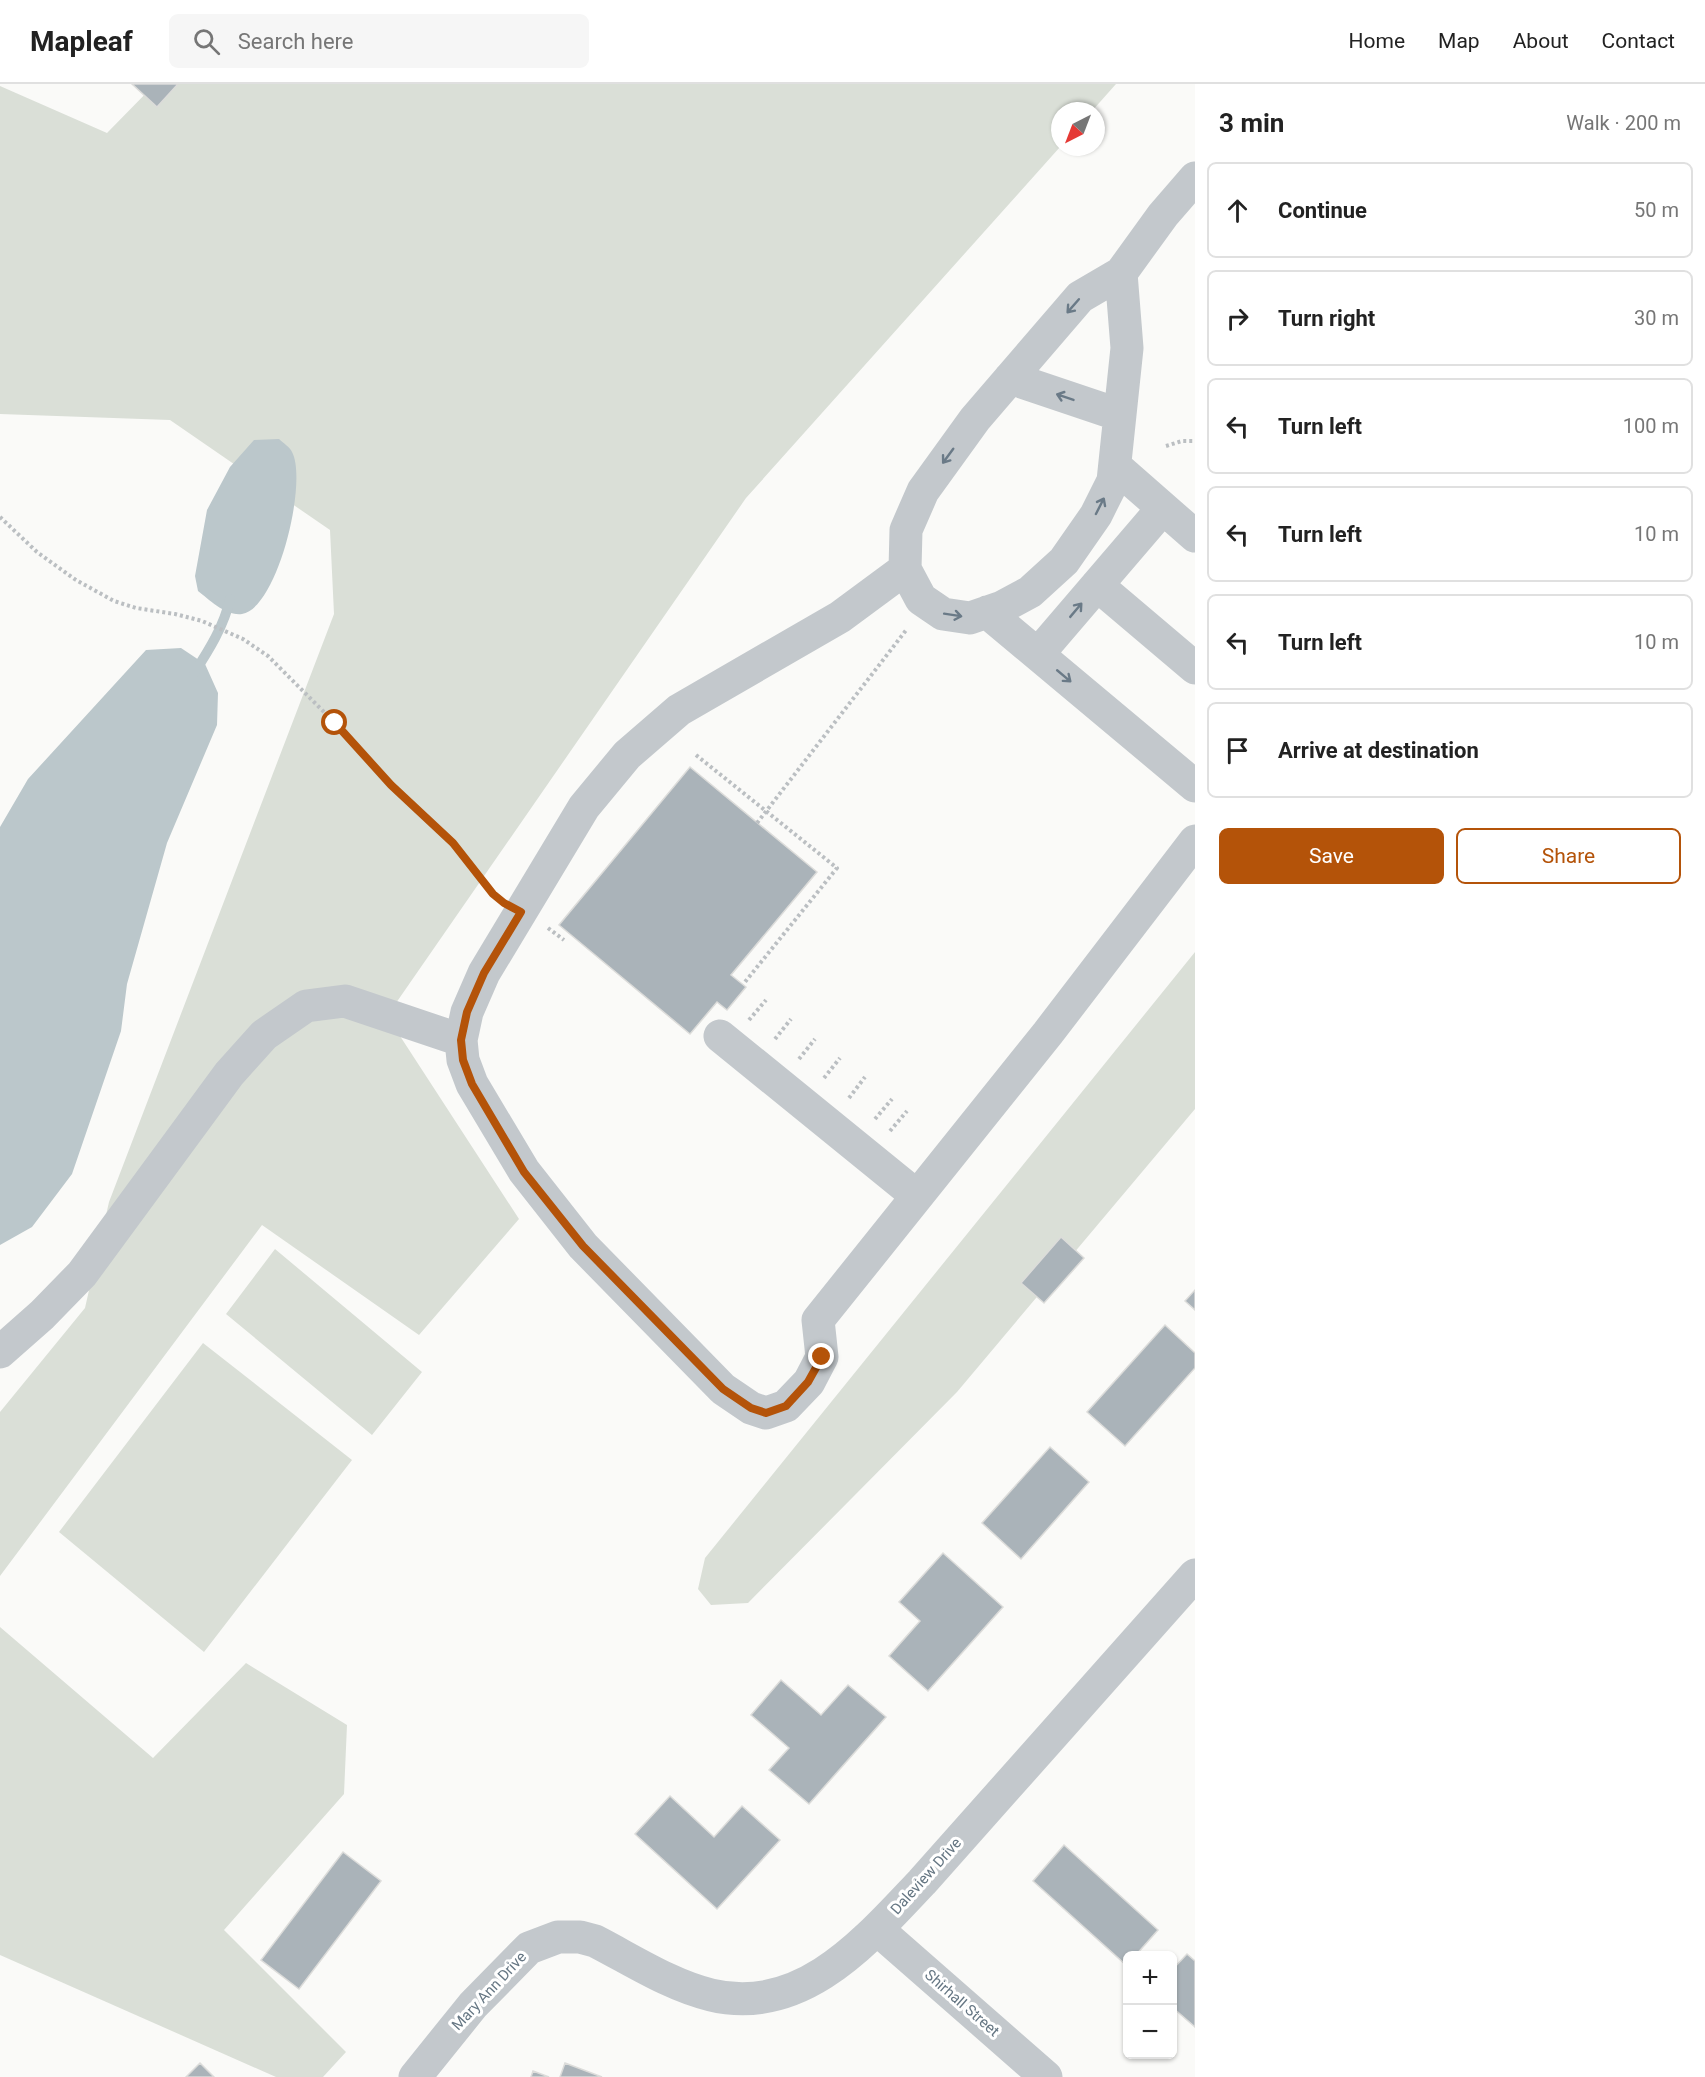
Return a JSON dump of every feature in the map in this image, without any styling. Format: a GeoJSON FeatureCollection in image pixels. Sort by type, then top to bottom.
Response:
{"type":"FeatureCollection","features":[{"type":"Feature","properties":{"kind":"street"},"geometry":{"type":"LineString","coordinates":[[1121,273],[1127,348],[1113,481],[1096,515],[1064,561],[1030,591],[1002,607],[970,618],[943,614],[921,599],[905,569],[906,530],[922,491],[975,419],[1080,297],[1121,273],[1163,215],[1195,178]]}},
{"type":"Feature","properties":{"kind":"street"},"geometry":{"type":"LineString","coordinates":[[1010,378],[1120,415]]}},
{"type":"Feature","properties":{"kind":"street"},"geometry":{"type":"LineString","coordinates":[[1114,466],[1195,536]]}},
{"type":"Feature","properties":{"kind":"street"},"geometry":{"type":"LineString","coordinates":[[1038,654],[1163,508]]}},
{"type":"Feature","properties":{"kind":"street"},"geometry":{"type":"LineString","coordinates":[[905,569],[840,617],[679,710],[627,755],[584,807],[484,973],[467,1012],[461,1040],[463,1060],[472,1084],[524,1172],[583,1246],[723,1389],[751,1408],[766,1413],[786,1406],[808,1382],[822,1357],[818,1320],[1047,1033],[1195,841]]}},
{"type":"Feature","properties":{"kind":"street"},"geometry":{"type":"LineString","coordinates":[[1097,585],[1195,668]]}},
{"type":"Feature","properties":{"kind":"street"},"geometry":{"type":"LineString","coordinates":[[987,612],[1195,786]]}},
{"type":"Feature","properties":{"kind":"street"},"geometry":{"type":"LineString","coordinates":[[0,1352],[42,1315],[82,1274],[229,1074],[264,1035],[306,1006],[345,1001],[461,1040]]}},
{"type":"Feature","properties":{"kind":"street"},"geometry":{"type":"LineString","coordinates":[[720,1036],[917,1196]]}},
{"type":"Feature","properties":{"kind":"street","name":"Daleview Drive"},"geometry":{"type":"LineString","coordinates":[[580,1937],[595,1941],[682,1986],[710,1995],[734,1999],[764,1996],[804,1985],[848,1957],[922,1882],[1195,1575]]}},
{"type":"Feature","properties":{"kind":"street","name":"Shirhall Street"},"geometry":{"type":"LineString","coordinates":[[877,1929],[1046,2077]]}},
{"type":"Feature","properties":{"kind":"street","name":"Mary Ann Drive"},"geometry":{"type":"LineString","coordinates":[[415,2077],[473,2005],[529,1948],[558,1937],[580,1937]]}},
{"type":"Feature","properties":{"kind":"path"},"geometry":{"type":"LineString","coordinates":[[1166,446],[1182,441],[1195,441]]}},
{"type":"Feature","properties":{"kind":"path"},"geometry":{"type":"LineString","coordinates":[[0,517],[37,552],[76,580],[114,601],[201,621],[243,639],[268,656],[335,723],[391,785],[453,843],[493,894],[564,940]]}},
{"type":"Feature","properties":{"kind":"path"},"geometry":{"type":"LineString","coordinates":[[757,823],[908,627]]}},
{"type":"Feature","properties":{"kind":"path"},"geometry":{"type":"LineString","coordinates":[[696,755],[837,868],[745,982]]}},
{"type":"Feature","properties":{"kind":"shaded area"},"geometry":{"type":"Polygon","coordinates":[[[155,84],[1116,84],[1100,102],[1051,102],[1052,156],[746,498],[387,1016],[519,1219],[419,1335],[262,1225],[0,1576],[0,1412],[85,1308],[109,1202],[334,614],[330,530],[170,420],[0,414],[0,86],[107,133],[155,84]]]}},
{"type":"Feature","properties":{"kind":"shaded area"},"geometry":{"type":"Polygon","coordinates":[[[279,439],[291,450],[296,467],[293,514],[286,542],[278,568],[255,607],[242,614],[230,613],[218,607],[198,591],[195,576],[207,510],[230,467],[254,440],[279,439]]]}},
{"type":"Feature","properties":{"kind":"shaded area"},"geometry":{"type":"Polygon","coordinates":[[[181,648],[205,664],[218,693],[217,725],[167,843],[127,984],[121,1031],[72,1174],[32,1227],[0,1245],[0,827],[28,779],[146,650],[181,648]]]}},
{"type":"Feature","properties":{"kind":"shaded area"},"geometry":{"type":"Polygon","coordinates":[[[1195,952],[1195,1109],[957,1392],[748,1603],[711,1605],[698,1589],[705,1558],[1195,952]]]}},
{"type":"Feature","properties":{"kind":"shaded area"},"geometry":{"type":"Polygon","coordinates":[[[275,1249],[422,1372],[372,1435],[226,1314],[275,1249]]]}},
{"type":"Feature","properties":{"kind":"shaded area"},"geometry":{"type":"Polygon","coordinates":[[[203,1343],[352,1460],[204,1652],[59,1532],[203,1343]]]}},
{"type":"Feature","properties":{"kind":"shaded area"},"geometry":{"type":"Polygon","coordinates":[[[0,1627],[153,1758],[246,1663],[347,1725],[344,1794],[224,1930],[346,2052],[323,2077],[276,2077],[0,1955],[0,1627]]]}},
{"type":"Feature","properties":{"kind":"building"},"geometry":{"type":"Polygon","coordinates":[[[132,84],[178,84],[157,107],[132,84]]]}},
{"type":"Feature","properties":{"kind":"building"},"geometry":{"type":"Polygon","coordinates":[[[690,767],[817,872],[731,975],[746,987],[727,1010],[717,1002],[690,1034],[559,925],[690,767]]]}},
{"type":"Feature","properties":{"kind":"building"},"geometry":{"type":"Polygon","coordinates":[[[1061,1237],[1084,1258],[1044,1303],[1021,1283],[1061,1237]]]}},
{"type":"Feature","properties":{"kind":"building"},"geometry":{"type":"Polygon","coordinates":[[[1195,1290],[1195,1310],[1185,1301],[1195,1290]]]}},
{"type":"Feature","properties":{"kind":"building"},"geometry":{"type":"Polygon","coordinates":[[[1165,1325],[1195,1353],[1195,1368],[1125,1446],[1087,1412],[1165,1325]]]}},
{"type":"Feature","properties":{"kind":"building"},"geometry":{"type":"Polygon","coordinates":[[[1050,1447],[1089,1482],[1021,1559],[982,1523],[1050,1447]]]}},
{"type":"Feature","properties":{"kind":"building"},"geometry":{"type":"Polygon","coordinates":[[[943,1553],[1003,1607],[928,1691],[889,1656],[920,1621],[899,1602],[943,1553]]]}},
{"type":"Feature","properties":{"kind":"building"},"geometry":{"type":"Polygon","coordinates":[[[781,1680],[821,1715],[848,1685],[886,1717],[809,1804],[769,1770],[789,1748],[751,1715],[781,1680]]]}},
{"type":"Feature","properties":{"kind":"building"},"geometry":{"type":"Polygon","coordinates":[[[670,1796],[714,1837],[742,1806],[780,1840],[717,1909],[635,1834],[670,1796]]]}},
{"type":"Feature","properties":{"kind":"building"},"geometry":{"type":"Polygon","coordinates":[[[1064,1845],[1158,1930],[1139,1951],[1123,1951],[1123,1962],[1033,1881],[1064,1845]]]}},
{"type":"Feature","properties":{"kind":"building"},"geometry":{"type":"Polygon","coordinates":[[[343,1852],[381,1881],[299,1989],[261,1960],[343,1852]]]}},
{"type":"Feature","properties":{"kind":"building"},"geometry":{"type":"Polygon","coordinates":[[[1187,1954],[1195,1961],[1195,2027],[1177,2011],[1177,1965],[1187,1954]]]}},
{"type":"Feature","properties":{"kind":"building"},"geometry":{"type":"Polygon","coordinates":[[[200,2063],[214,2077],[186,2077],[200,2063]]]}},
{"type":"Feature","properties":{"kind":"building"},"geometry":{"type":"Polygon","coordinates":[[[565,2063],[602,2077],[560,2077],[565,2063]]]}},
{"type":"Feature","properties":{"kind":"building"},"geometry":{"type":"Polygon","coordinates":[[[533,2071],[549,2077],[531,2077],[533,2071]]]}},
{"type":"Feature","properties":{"kind":"waterway"},"geometry":{"type":"LineString","coordinates":[[194,673],[220,628],[230,599]]}},
{"type":"Feature","properties":{"kind":"route"},"geometry":{"type":"LineString","coordinates":[[335,723],[391,785],[453,843],[493,894],[521,912],[484,973],[467,1012],[461,1040],[463,1060],[472,1084],[524,1172],[583,1246],[723,1389],[751,1408],[766,1413],[786,1406],[808,1382],[822,1357]]}}]}
